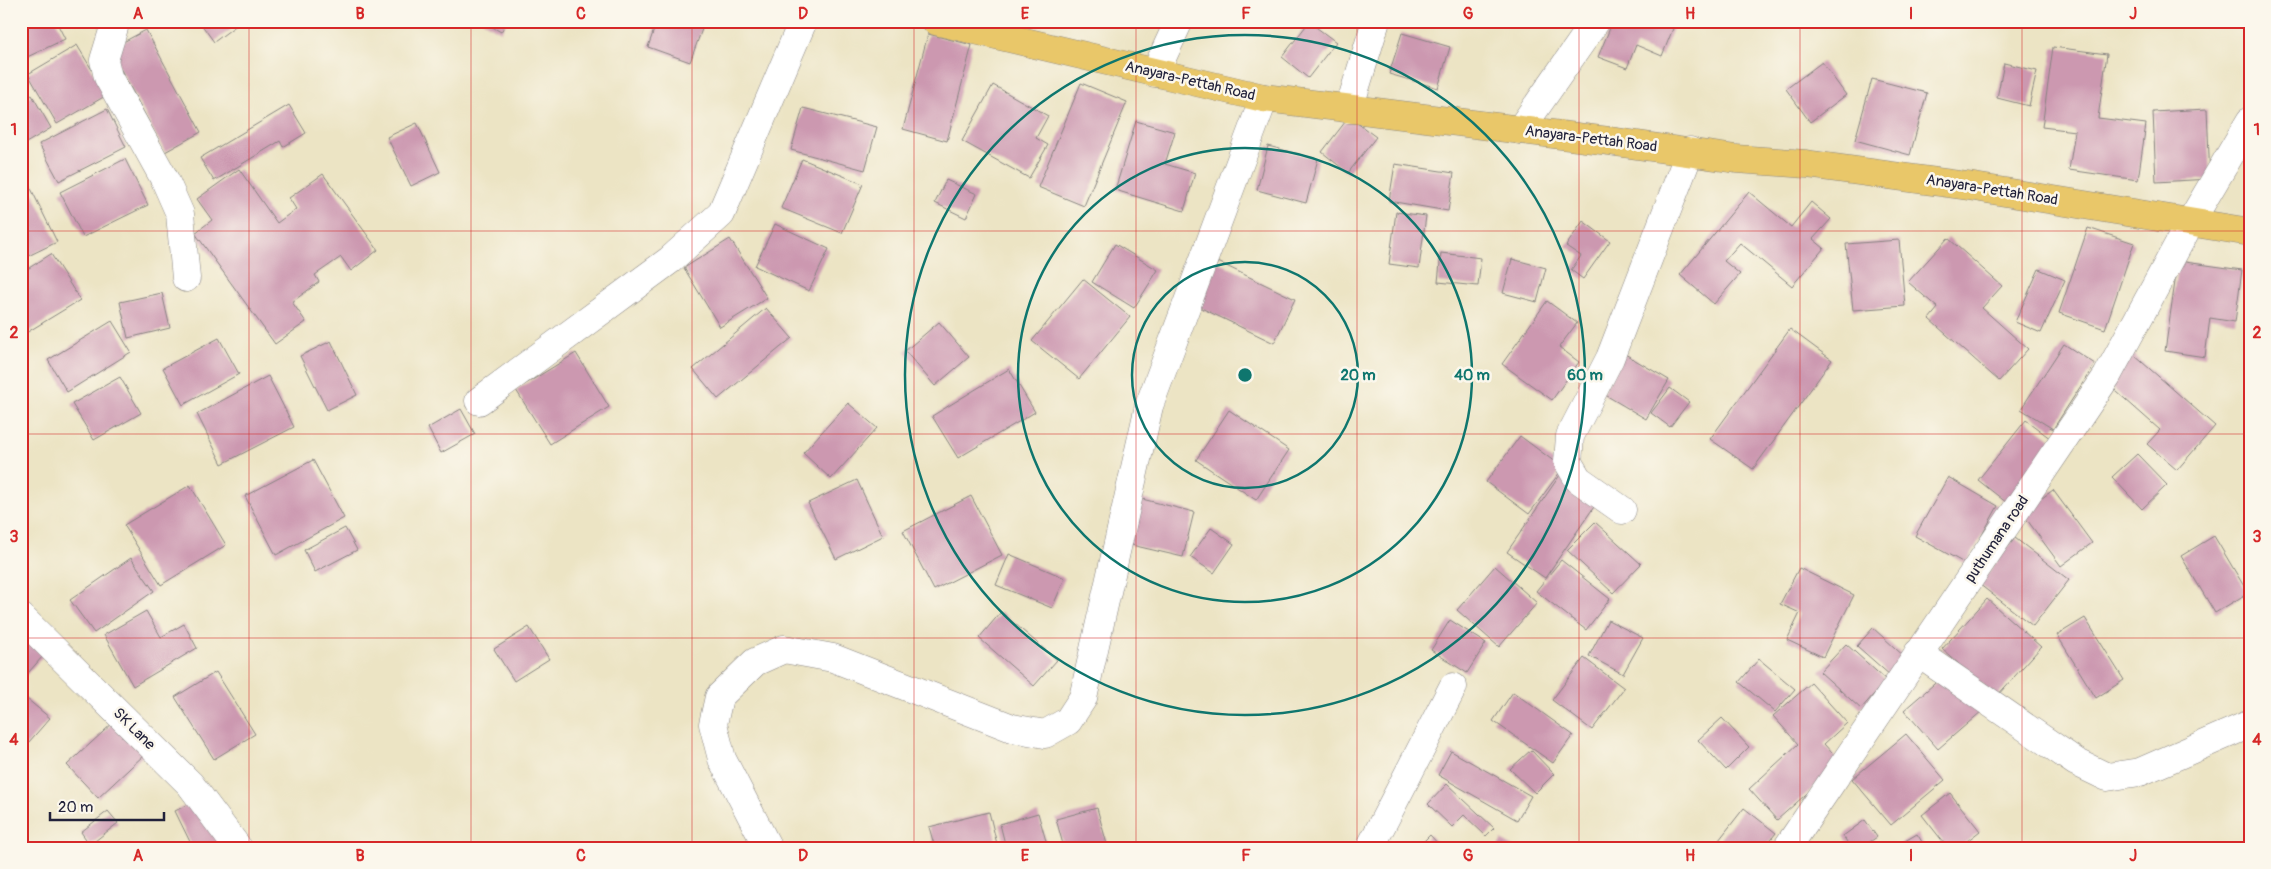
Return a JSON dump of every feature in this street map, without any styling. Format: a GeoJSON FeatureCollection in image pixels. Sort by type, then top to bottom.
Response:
{"type":"FeatureCollection","features":[{"type":"Feature","properties":{"kind":"main road","name":"Anayara-Pettah Road"},"geometry":{"type":"LineString","coordinates":[[936,21],[1264,98],[1690,151],[1736,159],[1806,164],[1959,185],[2250,232]]}},
{"type":"Feature","properties":{"kind":"street"},"geometry":{"type":"LineString","coordinates":[[116,21],[104,60],[108,77],[165,180],[180,214],[186,278]]}},
{"type":"Feature","properties":{"kind":"street"},"geometry":{"type":"LineString","coordinates":[[480,401],[670,260],[721,214],[803,21]]}},
{"type":"Feature","properties":{"kind":"street"},"geometry":{"type":"LineString","coordinates":[[1156,73],[1179,21]]}},
{"type":"Feature","properties":{"kind":"street"},"geometry":{"type":"LineString","coordinates":[[1349,109],[1376,21]]}},
{"type":"Feature","properties":{"kind":"street"},"geometry":{"type":"LineString","coordinates":[[1520,130],[1596,21]]}},
{"type":"Feature","properties":{"kind":"street"},"geometry":{"type":"LineString","coordinates":[[768,848],[722,760],[713,724],[719,697],[755,662],[762,658],[784,650],[834,658],[1012,728],[1045,734],[1068,721],[1083,698],[1149,406],[1264,98]]}},
{"type":"Feature","properties":{"kind":"street","name":"puthumana road"},"geometry":{"type":"LineString","coordinates":[[1787,848],[2107,376],[2191,221],[2250,121]]}},
{"type":"Feature","properties":{"kind":"street"},"geometry":{"type":"LineString","coordinates":[[1622,510],[1578,479],[1568,462],[1570,436],[1610,358],[1690,151]]}},
{"type":"Feature","properties":{"kind":"street","name":"SK Lane"},"geometry":{"type":"LineString","coordinates":[[21,617],[190,784],[238,848]]}},
{"type":"Feature","properties":{"kind":"street"},"geometry":{"type":"LineString","coordinates":[[1918,653],[2076,762],[2107,777],[2140,772],[2250,724]]}},
{"type":"Feature","properties":{"kind":"street"},"geometry":{"type":"LineString","coordinates":[[1370,848],[1453,687]]}},
{"type":"Feature","properties":{"kind":"building"},"geometry":{"type":"Polygon","coordinates":[[[21,21],[56,21],[65,39],[21,60],[21,21]]]}},
{"type":"Feature","properties":{"kind":"building"},"geometry":{"type":"Polygon","coordinates":[[[199,21],[242,21],[214,42],[199,21]]]}},
{"type":"Feature","properties":{"kind":"building"},"geometry":{"type":"Polygon","coordinates":[[[482,21],[507,21],[501,32],[482,21]]]}},
{"type":"Feature","properties":{"kind":"building"},"geometry":{"type":"Polygon","coordinates":[[[657,21],[680,21],[702,29],[690,62],[648,47],[657,21]]]}},
{"type":"Feature","properties":{"kind":"building"},"geometry":{"type":"Polygon","coordinates":[[[1613,21],[1676,21],[1662,56],[1636,45],[1627,68],[1598,57],[1613,21]]]}},
{"type":"Feature","properties":{"kind":"building"},"geometry":{"type":"Polygon","coordinates":[[[1309,22],[1336,42],[1308,78],[1282,57],[1309,22]]]}},
{"type":"Feature","properties":{"kind":"building"},"geometry":{"type":"Polygon","coordinates":[[[146,30],[201,132],[165,152],[110,49],[146,30]]]}},
{"type":"Feature","properties":{"kind":"building"},"geometry":{"type":"Polygon","coordinates":[[[1402,33],[1450,47],[1438,88],[1389,74],[1402,33]]]}},
{"type":"Feature","properties":{"kind":"building"},"geometry":{"type":"Polygon","coordinates":[[[928,34],[972,45],[947,141],[903,129],[928,34]]]}},
{"type":"Feature","properties":{"kind":"building"},"geometry":{"type":"Polygon","coordinates":[[[77,45],[107,95],[57,124],[28,74],[77,45]]]}},
{"type":"Feature","properties":{"kind":"building"},"geometry":{"type":"Polygon","coordinates":[[[2053,47],[2107,54],[2098,118],[2146,124],[2138,180],[2069,170],[2075,131],[2042,127],[2053,47]]]}},
{"type":"Feature","properties":{"kind":"building"},"geometry":{"type":"Polygon","coordinates":[[[1822,62],[1846,95],[1810,122],[1786,89],[1822,62]]]}},
{"type":"Feature","properties":{"kind":"building"},"geometry":{"type":"Polygon","coordinates":[[[2004,63],[2037,71],[2029,106],[1997,98],[2004,63]]]}},
{"type":"Feature","properties":{"kind":"building"},"geometry":{"type":"Polygon","coordinates":[[[1872,79],[1927,93],[1910,155],[1855,140],[1872,79]]]}},
{"type":"Feature","properties":{"kind":"building"},"geometry":{"type":"Polygon","coordinates":[[[1081,83],[1127,102],[1084,206],[1038,187],[1081,83]]]}},
{"type":"Feature","properties":{"kind":"building"},"geometry":{"type":"Polygon","coordinates":[[[993,85],[1048,116],[1036,138],[1048,145],[1029,178],[962,141],[993,85]]]}},
{"type":"Feature","properties":{"kind":"building"},"geometry":{"type":"Polygon","coordinates":[[[32,95],[51,128],[21,146],[21,101],[32,95]]]}},
{"type":"Feature","properties":{"kind":"building"},"geometry":{"type":"Polygon","coordinates":[[[289,105],[306,133],[283,147],[280,141],[214,181],[200,158],[289,105]]]}},
{"type":"Feature","properties":{"kind":"building"},"geometry":{"type":"Polygon","coordinates":[[[803,108],[877,127],[865,170],[791,150],[803,108]]]}},
{"type":"Feature","properties":{"kind":"building"},"geometry":{"type":"Polygon","coordinates":[[[107,109],[126,147],[59,181],[39,144],[107,109]]]}},
{"type":"Feature","properties":{"kind":"building"},"geometry":{"type":"Polygon","coordinates":[[[2207,109],[2210,179],[2156,182],[2153,112],[2207,109]]]}},
{"type":"Feature","properties":{"kind":"building"},"geometry":{"type":"Polygon","coordinates":[[[1349,117],[1376,137],[1348,173],[1322,152],[1349,117]]]}},
{"type":"Feature","properties":{"kind":"building"},"geometry":{"type":"Polygon","coordinates":[[[1136,121],[1175,132],[1165,164],[1195,173],[1184,211],[1115,190],[1136,121]]]}},
{"type":"Feature","properties":{"kind":"building"},"geometry":{"type":"Polygon","coordinates":[[[417,123],[440,172],[411,186],[387,137],[417,123]]]}},
{"type":"Feature","properties":{"kind":"building"},"geometry":{"type":"Polygon","coordinates":[[[1268,146],[1318,159],[1306,203],[1257,190],[1268,146]]]}},
{"type":"Feature","properties":{"kind":"building"},"geometry":{"type":"Polygon","coordinates":[[[125,159],[148,205],[83,237],[60,192],[125,159]]]}},
{"type":"Feature","properties":{"kind":"building"},"geometry":{"type":"Polygon","coordinates":[[[802,159],[863,184],[842,233],[781,208],[802,159]]]}},
{"type":"Feature","properties":{"kind":"building"},"geometry":{"type":"Polygon","coordinates":[[[1395,164],[1454,173],[1448,211],[1389,201],[1395,164]]]}},
{"type":"Feature","properties":{"kind":"building"},"geometry":{"type":"Polygon","coordinates":[[[21,168],[57,242],[24,258],[21,253],[21,168]]]}},
{"type":"Feature","properties":{"kind":"building"},"geometry":{"type":"Polygon","coordinates":[[[239,169],[277,223],[296,209],[289,198],[323,174],[378,250],[351,271],[341,257],[315,275],[319,282],[292,302],[306,322],[275,344],[195,233],[212,220],[197,199],[239,169]]]}},
{"type":"Feature","properties":{"kind":"building"},"geometry":{"type":"Polygon","coordinates":[[[946,180],[977,194],[966,218],[935,203],[946,180]]]}},
{"type":"Feature","properties":{"kind":"building"},"geometry":{"type":"Polygon","coordinates":[[[1749,192],[1791,227],[1811,202],[1831,219],[1813,239],[1824,248],[1792,286],[1740,243],[1724,261],[1740,274],[1714,304],[1680,275],[1749,192]]]}},
{"type":"Feature","properties":{"kind":"building"},"geometry":{"type":"Polygon","coordinates":[[[1396,212],[1426,216],[1419,268],[1389,264],[1396,212]]]}},
{"type":"Feature","properties":{"kind":"building"},"geometry":{"type":"Polygon","coordinates":[[[1583,221],[1610,241],[1583,279],[1571,270],[1581,256],[1566,246],[1583,221]]]}},
{"type":"Feature","properties":{"kind":"building"},"geometry":{"type":"Polygon","coordinates":[[[775,224],[829,249],[809,291],[755,266],[775,224]]]}},
{"type":"Feature","properties":{"kind":"building"},"geometry":{"type":"Polygon","coordinates":[[[2088,228],[2134,243],[2105,329],[2059,313],[2088,228]]]}},
{"type":"Feature","properties":{"kind":"building"},"geometry":{"type":"Polygon","coordinates":[[[1948,238],[2002,286],[1982,308],[2028,349],[1999,381],[1929,319],[1938,308],[1908,282],[1948,238]]]}},
{"type":"Feature","properties":{"kind":"building"},"geometry":{"type":"Polygon","coordinates":[[[730,239],[767,298],[720,327],[684,268],[730,239]]]}},
{"type":"Feature","properties":{"kind":"building"},"geometry":{"type":"Polygon","coordinates":[[[1899,240],[1905,306],[1853,310],[1846,244],[1899,240]]]}},
{"type":"Feature","properties":{"kind":"building"},"geometry":{"type":"Polygon","coordinates":[[[1115,244],[1158,270],[1134,308],[1092,282],[1115,244]]]}},
{"type":"Feature","properties":{"kind":"building"},"geometry":{"type":"Polygon","coordinates":[[[1441,253],[1481,258],[1478,286],[1438,282],[1441,253]]]}},
{"type":"Feature","properties":{"kind":"building"},"geometry":{"type":"Polygon","coordinates":[[[51,254],[80,300],[21,336],[21,273],[51,254]]]}},
{"type":"Feature","properties":{"kind":"building"},"geometry":{"type":"Polygon","coordinates":[[[1512,259],[1546,268],[1537,302],[1503,293],[1512,259]]]}},
{"type":"Feature","properties":{"kind":"building"},"geometry":{"type":"Polygon","coordinates":[[[2178,261],[2242,270],[2235,322],[2210,318],[2205,357],[2165,351],[2178,261]]]}},
{"type":"Feature","properties":{"kind":"building"},"geometry":{"type":"Polygon","coordinates":[[[1218,262],[1295,299],[1274,343],[1197,306],[1218,262]]]}},
{"type":"Feature","properties":{"kind":"building"},"geometry":{"type":"Polygon","coordinates":[[[2039,269],[2065,280],[2041,333],[2015,322],[2039,269]]]}},
{"type":"Feature","properties":{"kind":"building"},"geometry":{"type":"Polygon","coordinates":[[[2247,277],[2250,277],[2250,355],[2247,355],[2247,277]]]}},
{"type":"Feature","properties":{"kind":"building"},"geometry":{"type":"Polygon","coordinates":[[[1083,279],[1130,317],[1079,379],[1032,341],[1083,279]]]}},
{"type":"Feature","properties":{"kind":"building"},"geometry":{"type":"Polygon","coordinates":[[[162,293],[170,328],[128,338],[120,302],[162,293]]]}},
{"type":"Feature","properties":{"kind":"building"},"geometry":{"type":"Polygon","coordinates":[[[1547,301],[1577,323],[1559,347],[1579,362],[1552,400],[1502,364],[1547,301]]]}},
{"type":"Feature","properties":{"kind":"building"},"geometry":{"type":"Polygon","coordinates":[[[766,308],[792,338],[718,399],[693,369],[766,308]]]}},
{"type":"Feature","properties":{"kind":"building"},"geometry":{"type":"Polygon","coordinates":[[[112,321],[131,352],[67,392],[48,360],[112,321]]]}},
{"type":"Feature","properties":{"kind":"building"},"geometry":{"type":"Polygon","coordinates":[[[939,322],[969,357],[935,386],[905,351],[939,322]]]}},
{"type":"Feature","properties":{"kind":"building"},"geometry":{"type":"Polygon","coordinates":[[[1790,329],[1832,360],[1753,469],[1710,439],[1790,329]]]}},
{"type":"Feature","properties":{"kind":"building"},"geometry":{"type":"Polygon","coordinates":[[[219,338],[239,374],[183,405],[163,368],[219,338]]]}},
{"type":"Feature","properties":{"kind":"building"},"geometry":{"type":"Polygon","coordinates":[[[331,341],[357,395],[327,410],[300,356],[331,341]]]}},
{"type":"Feature","properties":{"kind":"building"},"geometry":{"type":"Polygon","coordinates":[[[2064,344],[2095,364],[2053,429],[2021,409],[2064,344]]]}},
{"type":"Feature","properties":{"kind":"building"},"geometry":{"type":"Polygon","coordinates":[[[576,353],[609,407],[550,444],[516,390],[576,353]]]}},
{"type":"Feature","properties":{"kind":"building"},"geometry":{"type":"Polygon","coordinates":[[[1625,354],[1669,380],[1646,419],[1602,393],[1625,354]]]}},
{"type":"Feature","properties":{"kind":"building"},"geometry":{"type":"Polygon","coordinates":[[[2134,355],[2215,426],[2177,470],[2147,444],[2160,430],[2108,384],[2134,355]]]}},
{"type":"Feature","properties":{"kind":"building"},"geometry":{"type":"Polygon","coordinates":[[[1009,369],[1035,412],[958,458],[932,416],[1009,369]]]}},
{"type":"Feature","properties":{"kind":"building"},"geometry":{"type":"Polygon","coordinates":[[[268,376],[294,427],[222,464],[197,414],[268,376]]]}},
{"type":"Feature","properties":{"kind":"building"},"geometry":{"type":"Polygon","coordinates":[[[120,377],[141,413],[94,440],[72,404],[120,377]]]}},
{"type":"Feature","properties":{"kind":"building"},"geometry":{"type":"Polygon","coordinates":[[[1670,388],[1689,402],[1670,427],[1651,413],[1670,388]]]}},
{"type":"Feature","properties":{"kind":"building"},"geometry":{"type":"Polygon","coordinates":[[[848,403],[877,428],[831,479],[803,453],[848,403]]]}},
{"type":"Feature","properties":{"kind":"building"},"geometry":{"type":"Polygon","coordinates":[[[461,409],[475,434],[441,453],[428,428],[461,409]]]}},
{"type":"Feature","properties":{"kind":"building"},"geometry":{"type":"Polygon","coordinates":[[[1229,410],[1289,450],[1256,500],[1196,460],[1229,410]]]}},
{"type":"Feature","properties":{"kind":"building"},"geometry":{"type":"Polygon","coordinates":[[[2026,420],[2055,442],[2007,503],[1978,480],[2026,420]]]}},
{"type":"Feature","properties":{"kind":"building"},"geometry":{"type":"Polygon","coordinates":[[[1520,436],[1563,468],[1529,514],[1486,482],[1520,436]]]}},
{"type":"Feature","properties":{"kind":"building"},"geometry":{"type":"Polygon","coordinates":[[[2137,454],[2167,485],[2142,509],[2112,477],[2137,454]]]}},
{"type":"Feature","properties":{"kind":"building"},"geometry":{"type":"Polygon","coordinates":[[[313,460],[344,518],[276,555],[245,496],[313,460]]]}},
{"type":"Feature","properties":{"kind":"building"},"geometry":{"type":"Polygon","coordinates":[[[1560,475],[1598,501],[1545,578],[1507,552],[1560,475]]]}},
{"type":"Feature","properties":{"kind":"building"},"geometry":{"type":"Polygon","coordinates":[[[1948,477],[1998,506],[1966,564],[1915,536],[1948,477]]]}},
{"type":"Feature","properties":{"kind":"building"},"geometry":{"type":"Polygon","coordinates":[[[857,480],[883,536],[836,559],[808,503],[857,480]]]}},
{"type":"Feature","properties":{"kind":"building"},"geometry":{"type":"Polygon","coordinates":[[[190,485],[226,545],[161,585],[124,525],[190,485]]]}},
{"type":"Feature","properties":{"kind":"building"},"geometry":{"type":"Polygon","coordinates":[[[2053,490],[2092,543],[2061,566],[2022,513],[2053,490]]]}},
{"type":"Feature","properties":{"kind":"building"},"geometry":{"type":"Polygon","coordinates":[[[971,496],[1002,555],[934,590],[903,531],[971,496]]]}},
{"type":"Feature","properties":{"kind":"building"},"geometry":{"type":"Polygon","coordinates":[[[1134,497],[1194,512],[1183,557],[1123,543],[1134,497]]]}},
{"type":"Feature","properties":{"kind":"building"},"geometry":{"type":"Polygon","coordinates":[[[1595,522],[1641,564],[1613,593],[1567,550],[1595,522]]]}},
{"type":"Feature","properties":{"kind":"building"},"geometry":{"type":"Polygon","coordinates":[[[345,528],[357,550],[315,572],[304,550],[345,528]]]}},
{"type":"Feature","properties":{"kind":"building"},"geometry":{"type":"Polygon","coordinates":[[[1211,528],[1234,544],[1214,573],[1190,557],[1211,528]]]}},
{"type":"Feature","properties":{"kind":"building"},"geometry":{"type":"Polygon","coordinates":[[[2214,536],[2248,593],[2215,613],[2181,556],[2214,536]]]}},
{"type":"Feature","properties":{"kind":"building"},"geometry":{"type":"Polygon","coordinates":[[[2015,538],[2069,580],[2033,626],[1979,584],[2015,538]]]}},
{"type":"Feature","properties":{"kind":"building"},"geometry":{"type":"Polygon","coordinates":[[[1009,554],[1065,578],[1052,608],[996,585],[1009,554]]]}},
{"type":"Feature","properties":{"kind":"building"},"geometry":{"type":"Polygon","coordinates":[[[131,558],[154,591],[94,633],[70,600],[131,558]]]}},
{"type":"Feature","properties":{"kind":"building"},"geometry":{"type":"Polygon","coordinates":[[[1561,560],[1610,599],[1586,630],[1536,591],[1561,560]]]}},
{"type":"Feature","properties":{"kind":"building"},"geometry":{"type":"Polygon","coordinates":[[[1495,566],[1537,603],[1499,647],[1457,610],[1495,566]]]}},
{"type":"Feature","properties":{"kind":"building"},"geometry":{"type":"Polygon","coordinates":[[[1799,568],[1854,595],[1823,657],[1787,640],[1800,613],[1780,604],[1799,568]]]}},
{"type":"Feature","properties":{"kind":"building"},"geometry":{"type":"Polygon","coordinates":[[[1987,599],[2041,647],[1996,697],[1942,649],[1987,599]]]}},
{"type":"Feature","properties":{"kind":"building"},"geometry":{"type":"Polygon","coordinates":[[[146,611],[161,637],[184,624],[197,648],[133,686],[104,635],[146,611]]]}},
{"type":"Feature","properties":{"kind":"building"},"geometry":{"type":"Polygon","coordinates":[[[1001,612],[1057,660],[1034,686],[979,638],[1001,612]]]}},
{"type":"Feature","properties":{"kind":"building"},"geometry":{"type":"Polygon","coordinates":[[[2085,618],[2124,680],[2096,698],[2057,635],[2085,618]]]}},
{"type":"Feature","properties":{"kind":"building"},"geometry":{"type":"Polygon","coordinates":[[[1450,620],[1486,643],[1467,673],[1431,650],[1450,620]]]}},
{"type":"Feature","properties":{"kind":"building"},"geometry":{"type":"Polygon","coordinates":[[[1608,620],[1643,638],[1623,674],[1589,656],[1608,620]]]}},
{"type":"Feature","properties":{"kind":"building"},"geometry":{"type":"Polygon","coordinates":[[[21,624],[50,648],[21,681],[21,624]]]}},
{"type":"Feature","properties":{"kind":"building"},"geometry":{"type":"Polygon","coordinates":[[[529,627],[549,659],[514,681],[494,649],[529,627]]]}},
{"type":"Feature","properties":{"kind":"building"},"geometry":{"type":"Polygon","coordinates":[[[1873,628],[1906,658],[1891,676],[1857,646],[1873,628]]]}},
{"type":"Feature","properties":{"kind":"building"},"geometry":{"type":"Polygon","coordinates":[[[1846,644],[1886,680],[1861,709],[1820,672],[1846,644]]]}},
{"type":"Feature","properties":{"kind":"building"},"geometry":{"type":"Polygon","coordinates":[[[1584,658],[1624,688],[1592,730],[1552,700],[1584,658]]]}},
{"type":"Feature","properties":{"kind":"building"},"geometry":{"type":"Polygon","coordinates":[[[1759,659],[1795,689],[1775,712],[1739,682],[1759,659]]]}},
{"type":"Feature","properties":{"kind":"building"},"geometry":{"type":"Polygon","coordinates":[[[216,672],[255,734],[214,759],[175,697],[216,672]]]}},
{"type":"Feature","properties":{"kind":"building"},"geometry":{"type":"Polygon","coordinates":[[[1948,672],[1982,711],[1938,749],[1904,710],[1948,672]]]}},
{"type":"Feature","properties":{"kind":"building"},"geometry":{"type":"Polygon","coordinates":[[[1811,683],[1847,723],[1824,744],[1841,763],[1777,820],[1749,789],[1798,744],[1773,716],[1811,683]]]}},
{"type":"Feature","properties":{"kind":"building"},"geometry":{"type":"Polygon","coordinates":[[[1513,692],[1573,735],[1553,763],[1493,721],[1513,692]]]}},
{"type":"Feature","properties":{"kind":"building"},"geometry":{"type":"Polygon","coordinates":[[[21,694],[50,718],[21,751],[21,694]]]}},
{"type":"Feature","properties":{"kind":"building"},"geometry":{"type":"Polygon","coordinates":[[[1722,718],[1749,747],[1726,770],[1698,740],[1722,718]]]}},
{"type":"Feature","properties":{"kind":"building"},"geometry":{"type":"Polygon","coordinates":[[[115,721],[145,754],[98,798],[67,765],[115,721]]]}},
{"type":"Feature","properties":{"kind":"building"},"geometry":{"type":"Polygon","coordinates":[[[1906,734],[1945,780],[1891,825],[1852,779],[1906,734]]]}},
{"type":"Feature","properties":{"kind":"building"},"geometry":{"type":"Polygon","coordinates":[[[1531,750],[1554,774],[1535,793],[1510,769],[1531,750]]]}},
{"type":"Feature","properties":{"kind":"building"},"geometry":{"type":"Polygon","coordinates":[[[1451,751],[1531,796],[1517,820],[1438,775],[1451,751]]]}},
{"type":"Feature","properties":{"kind":"building"},"geometry":{"type":"Polygon","coordinates":[[[1447,784],[1494,828],[1486,836],[1464,815],[1452,827],[1428,804],[1447,784]]]}},
{"type":"Feature","properties":{"kind":"building"},"geometry":{"type":"Polygon","coordinates":[[[211,793],[239,848],[193,848],[175,811],[211,793]]]}},
{"type":"Feature","properties":{"kind":"building"},"geometry":{"type":"Polygon","coordinates":[[[1950,793],[1980,831],[1958,848],[1948,848],[1922,815],[1950,793]]]}},
{"type":"Feature","properties":{"kind":"building"},"geometry":{"type":"Polygon","coordinates":[[[1097,808],[1108,848],[1064,848],[1056,819],[1097,808]]]}},
{"type":"Feature","properties":{"kind":"building"},"geometry":{"type":"Polygon","coordinates":[[[1744,808],[1776,833],[1764,848],[1729,848],[1719,840],[1744,808]]]}},
{"type":"Feature","properties":{"kind":"building"},"geometry":{"type":"Polygon","coordinates":[[[108,811],[118,823],[90,845],[81,832],[108,811]]]}},
{"type":"Feature","properties":{"kind":"building"},"geometry":{"type":"Polygon","coordinates":[[[989,812],[998,848],[935,848],[929,827],[989,812]]]}},
{"type":"Feature","properties":{"kind":"building"},"geometry":{"type":"Polygon","coordinates":[[[1038,813],[1048,848],[1006,848],[1000,824],[1038,813]]]}},
{"type":"Feature","properties":{"kind":"building"},"geometry":{"type":"Polygon","coordinates":[[[1865,820],[1877,837],[1861,848],[1851,848],[1843,836],[1865,820]]]}},
{"type":"Feature","properties":{"kind":"building"},"geometry":{"type":"Polygon","coordinates":[[[1917,834],[1926,848],[1893,848],[1917,834]]]}},
{"type":"Feature","properties":{"kind":"building"},"geometry":{"type":"Polygon","coordinates":[[[1430,835],[1442,848],[1417,848],[1430,835]]]}},
{"type":"Feature","properties":{"kind":"building"},"geometry":{"type":"Polygon","coordinates":[[[1502,840],[1514,848],[1497,848],[1502,840]]]}}]}
